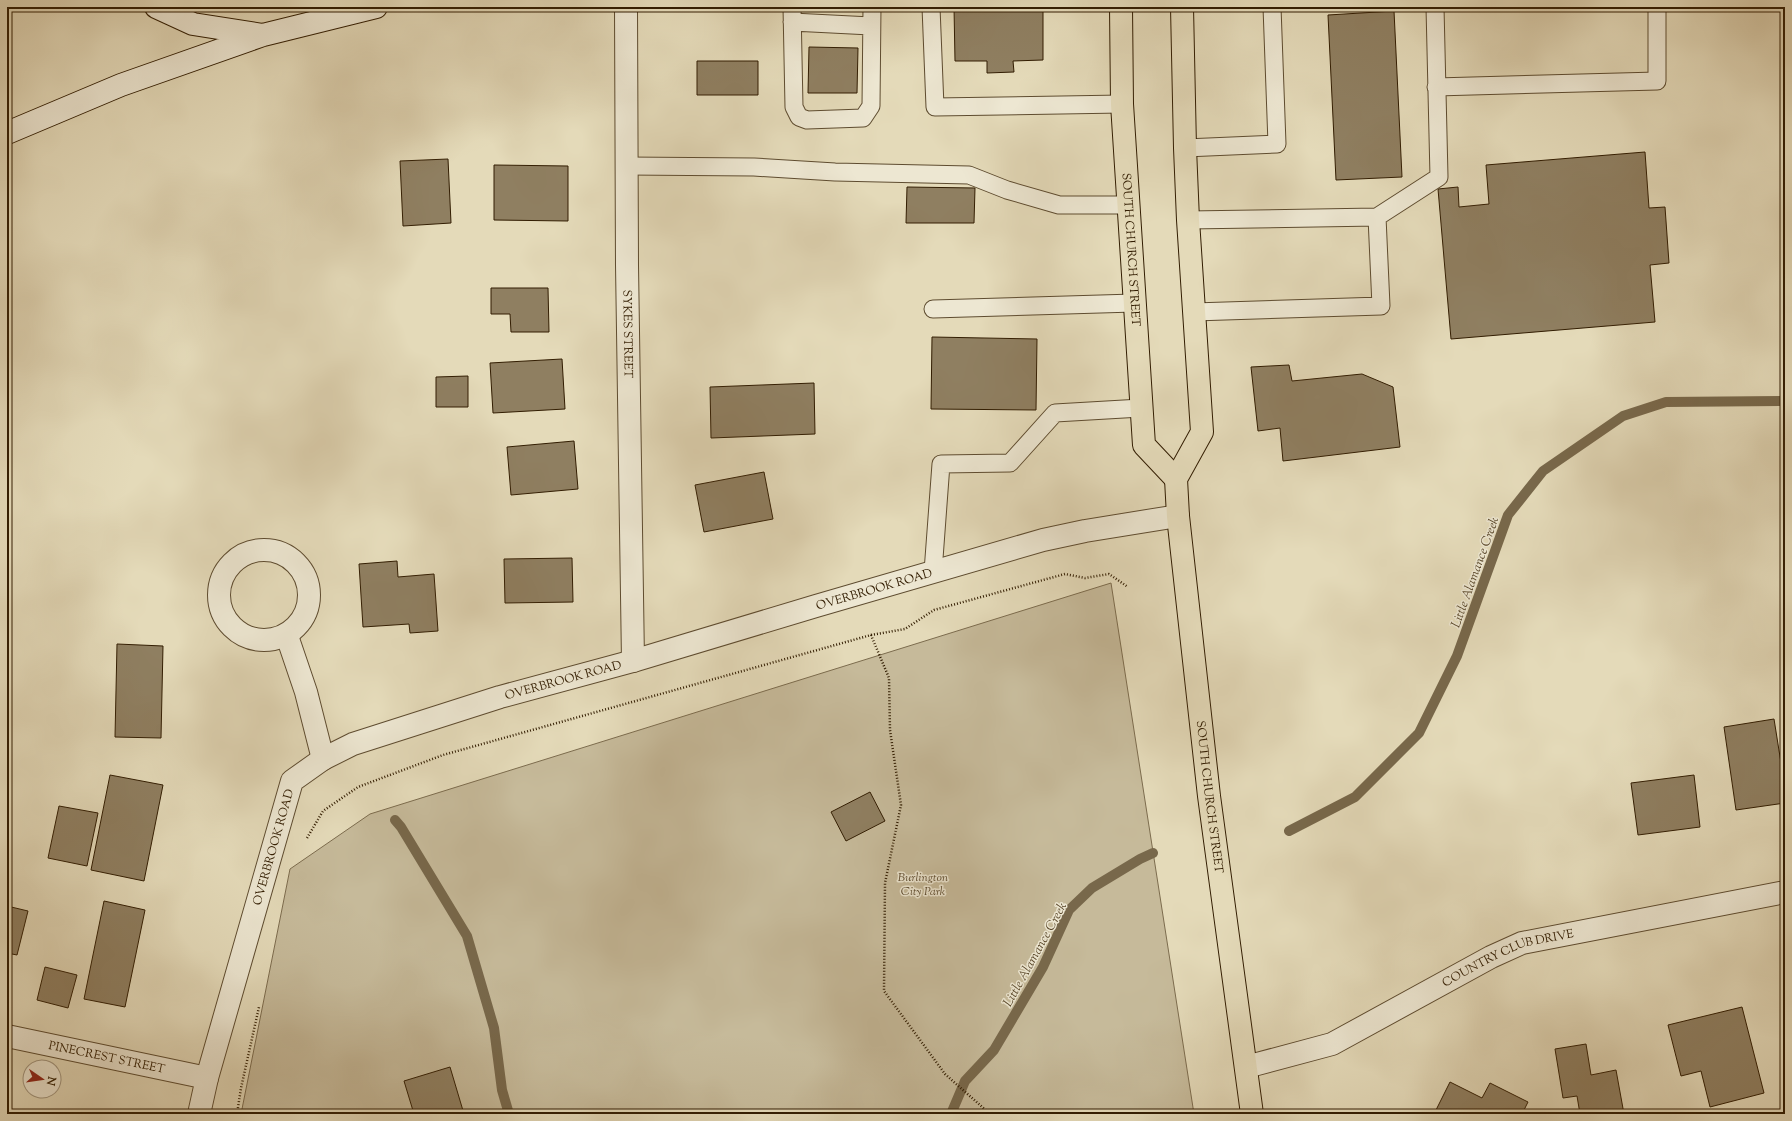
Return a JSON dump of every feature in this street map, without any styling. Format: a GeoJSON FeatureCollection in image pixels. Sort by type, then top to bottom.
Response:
{"type":"FeatureCollection","features":[{"type":"Feature","properties":{"kind":"main road","name":"SOUTH CHURCH STREET"},"geometry":{"type":"LineString","coordinates":[[1120,7],[1122,104],[1144,445],[1176,479],[1178,516],[1209,796],[1252,1114]]}},
{"type":"Feature","properties":{"kind":"main road"},"geometry":{"type":"LineString","coordinates":[[1176,479],[1202,432],[1188,220],[1182,7]]}},
{"type":"Feature","properties":{"kind":"street"},"geometry":{"type":"LineString","coordinates":[[156,7],[193,24],[263,35]]}},
{"type":"Feature","properties":{"kind":"street"},"geometry":{"type":"LineString","coordinates":[[7,133],[121,85],[263,35],[376,7]]}},
{"type":"Feature","properties":{"kind":"street","name":"SYKES STREET"},"geometry":{"type":"LineString","coordinates":[[626,7],[626,166],[633,661]]}},
{"type":"Feature","properties":{"kind":"street","name":"OVERBROOK ROAD"},"geometry":{"type":"LineString","coordinates":[[199,1114],[207,1078],[292,781],[323,759],[353,744],[500,697],[633,661],[1043,540],[1084,531],[1178,516]]}},
{"type":"Feature","properties":{"kind":"street"},"geometry":{"type":"LineString","coordinates":[[265,549],[288,556],[304,573],[310,596],[303,619],[287,636],[264,641],[241,635],[224,618],[219,595],[225,572],[242,555],[265,549]]}},
{"type":"Feature","properties":{"kind":"street"},"geometry":{"type":"LineString","coordinates":[[287,636],[306,692],[323,759]]}},
{"type":"Feature","properties":{"kind":"street","name":"COUNTRY CLUB DRIVE"},"geometry":{"type":"LineString","coordinates":[[1246,1067],[1332,1044],[1491,958],[1522,943],[1785,892]]}},
{"type":"Feature","properties":{"kind":"street","name":"PINECREST STREET"},"geometry":{"type":"LineString","coordinates":[[7,1036],[207,1078]]}},
{"type":"Feature","properties":{"kind":"lane"},"geometry":{"type":"LineString","coordinates":[[871,26],[792,15],[794,107],[799,117],[807,120],[863,118],[868,112],[871,106],[872,7]]}},
{"type":"Feature","properties":{"kind":"lane"},"geometry":{"type":"LineString","coordinates":[[931,7],[935,107],[1122,104]]}},
{"type":"Feature","properties":{"kind":"lane"},"geometry":{"type":"LineString","coordinates":[[1185,148],[1277,144],[1272,7]]}},
{"type":"Feature","properties":{"kind":"lane"},"geometry":{"type":"LineString","coordinates":[[1188,220],[1377,217],[1439,177],[1435,7]]}},
{"type":"Feature","properties":{"kind":"lane"},"geometry":{"type":"LineString","coordinates":[[1436,87],[1657,81],[1657,7]]}},
{"type":"Feature","properties":{"kind":"lane"},"geometry":{"type":"LineString","coordinates":[[626,166],[754,167],[835,172],[969,175],[1008,190],[1059,205],[1128,205]]}},
{"type":"Feature","properties":{"kind":"lane"},"geometry":{"type":"LineString","coordinates":[[1194,312],[1381,306],[1377,217]]}},
{"type":"Feature","properties":{"kind":"lane"},"geometry":{"type":"LineString","coordinates":[[933,309],[1134,303]]}},
{"type":"Feature","properties":{"kind":"lane"},"geometry":{"type":"LineString","coordinates":[[933,572],[941,464],[1010,463],[1055,413],[1141,408]]}},
{"type":"Feature","properties":{"kind":"path"},"geometry":{"type":"LineString","coordinates":[[303,844],[323,811],[358,787],[443,755],[871,635],[905,629],[934,610],[1065,574],[1085,578],[1109,574],[1128,586]]}},
{"type":"Feature","properties":{"kind":"path"},"geometry":{"type":"LineString","coordinates":[[871,635],[889,678],[890,730],[901,805],[885,884],[884,991],[945,1074],[990,1114]]}},
{"type":"Feature","properties":{"kind":"path"},"geometry":{"type":"LineString","coordinates":[[237,1114],[241,1088],[259,1005]]}},
{"type":"Feature","properties":{"kind":"green space","name":"Burlington City Park"},"geometry":{"type":"Polygon","coordinates":[[[1111,583],[1194,1114],[241,1114],[290,869],[370,814],[1111,583]]]}},
{"type":"Feature","properties":{"kind":"building"},"geometry":{"type":"Polygon","coordinates":[[[954,7],[1043,7],[1043,60],[1013,61],[1014,72],[987,73],[987,61],[955,61],[954,7]]]}},
{"type":"Feature","properties":{"kind":"building"},"geometry":{"type":"Polygon","coordinates":[[[1394,11],[1402,177],[1336,180],[1328,15],[1394,11]]]}},
{"type":"Feature","properties":{"kind":"building"},"geometry":{"type":"Polygon","coordinates":[[[809,47],[858,48],[857,93],[808,93],[809,47]]]}},
{"type":"Feature","properties":{"kind":"building"},"geometry":{"type":"Polygon","coordinates":[[[697,61],[758,61],[758,95],[697,95],[697,61]]]}},
{"type":"Feature","properties":{"kind":"building"},"geometry":{"type":"Polygon","coordinates":[[[1645,152],[1649,208],[1665,207],[1669,263],[1650,265],[1655,322],[1451,339],[1438,189],[1458,187],[1459,207],[1489,204],[1486,165],[1645,152]]]}},
{"type":"Feature","properties":{"kind":"building"},"geometry":{"type":"Polygon","coordinates":[[[448,159],[451,223],[403,226],[400,161],[448,159]]]}},
{"type":"Feature","properties":{"kind":"building"},"geometry":{"type":"Polygon","coordinates":[[[494,165],[568,166],[568,221],[494,220],[494,165]]]}},
{"type":"Feature","properties":{"kind":"building"},"geometry":{"type":"Polygon","coordinates":[[[907,187],[975,188],[974,223],[906,223],[907,187]]]}},
{"type":"Feature","properties":{"kind":"building"},"geometry":{"type":"Polygon","coordinates":[[[491,288],[548,288],[549,332],[511,332],[510,314],[491,314],[491,288]]]}},
{"type":"Feature","properties":{"kind":"building"},"geometry":{"type":"Polygon","coordinates":[[[932,337],[1037,339],[1036,410],[931,409],[932,337]]]}},
{"type":"Feature","properties":{"kind":"building"},"geometry":{"type":"Polygon","coordinates":[[[562,359],[565,409],[493,413],[490,363],[562,359]]]}},
{"type":"Feature","properties":{"kind":"building"},"geometry":{"type":"Polygon","coordinates":[[[1289,365],[1292,381],[1362,374],[1393,387],[1400,447],[1283,461],[1280,428],[1258,431],[1251,367],[1289,365]]]}},
{"type":"Feature","properties":{"kind":"building"},"geometry":{"type":"Polygon","coordinates":[[[468,376],[468,407],[436,407],[436,377],[468,376]]]}},
{"type":"Feature","properties":{"kind":"building"},"geometry":{"type":"Polygon","coordinates":[[[814,383],[815,434],[711,438],[710,387],[814,383]]]}},
{"type":"Feature","properties":{"kind":"building"},"geometry":{"type":"Polygon","coordinates":[[[574,441],[578,489],[511,495],[507,447],[574,441]]]}},
{"type":"Feature","properties":{"kind":"building"},"geometry":{"type":"Polygon","coordinates":[[[764,472],[773,519],[704,532],[695,485],[764,472]]]}},
{"type":"Feature","properties":{"kind":"building"},"geometry":{"type":"Polygon","coordinates":[[[572,558],[573,602],[505,603],[504,559],[572,558]]]}},
{"type":"Feature","properties":{"kind":"building"},"geometry":{"type":"Polygon","coordinates":[[[397,561],[398,577],[434,574],[438,631],[410,633],[409,624],[363,627],[359,564],[397,561]]]}},
{"type":"Feature","properties":{"kind":"building"},"geometry":{"type":"Polygon","coordinates":[[[117,644],[163,646],[161,738],[115,737],[117,644]]]}},
{"type":"Feature","properties":{"kind":"building"},"geometry":{"type":"Polygon","coordinates":[[[1774,719],[1781,763],[1785,763],[1785,803],[1736,810],[1724,727],[1774,719]]]}},
{"type":"Feature","properties":{"kind":"building"},"geometry":{"type":"Polygon","coordinates":[[[110,775],[163,785],[144,881],[91,870],[110,775]]]}},
{"type":"Feature","properties":{"kind":"building"},"geometry":{"type":"Polygon","coordinates":[[[1694,775],[1700,827],[1638,835],[1631,783],[1694,775]]]}},
{"type":"Feature","properties":{"kind":"building"},"geometry":{"type":"Polygon","coordinates":[[[870,792],[885,821],[846,841],[831,812],[870,792]]]}},
{"type":"Feature","properties":{"kind":"building"},"geometry":{"type":"Polygon","coordinates":[[[59,806],[98,813],[87,866],[48,858],[59,806]]]}},
{"type":"Feature","properties":{"kind":"building"},"geometry":{"type":"Polygon","coordinates":[[[104,901],[145,910],[125,1007],[84,999],[104,901]]]}},
{"type":"Feature","properties":{"kind":"building"},"geometry":{"type":"Polygon","coordinates":[[[7,906],[28,911],[17,955],[7,953],[7,906]]]}},
{"type":"Feature","properties":{"kind":"building"},"geometry":{"type":"Polygon","coordinates":[[[45,967],[77,975],[68,1008],[37,1000],[45,967]]]}},
{"type":"Feature","properties":{"kind":"building"},"geometry":{"type":"Polygon","coordinates":[[[1742,1007],[1764,1093],[1710,1107],[1701,1071],[1681,1076],[1668,1025],[1742,1007]]]}},
{"type":"Feature","properties":{"kind":"building"},"geometry":{"type":"Polygon","coordinates":[[[1586,1044],[1591,1075],[1616,1070],[1624,1114],[1580,1114],[1577,1096],[1563,1098],[1555,1049],[1586,1044]]]}},
{"type":"Feature","properties":{"kind":"building"},"geometry":{"type":"Polygon","coordinates":[[[450,1067],[464,1114],[414,1114],[404,1081],[450,1067]]]}},
{"type":"Feature","properties":{"kind":"building"},"geometry":{"type":"Polygon","coordinates":[[[1450,1082],[1482,1098],[1490,1083],[1528,1102],[1522,1114],[1434,1114],[1450,1082]]]}},
{"type":"Feature","properties":{"kind":"waterway","name":"Little Alamance Creek"},"geometry":{"type":"LineString","coordinates":[[1289,831],[1355,797],[1419,733],[1457,656],[1508,515],[1543,471],[1623,416],[1666,402],[1785,401]]}},
{"type":"Feature","properties":{"kind":"waterway"},"geometry":{"type":"LineString","coordinates":[[395,820],[401,827],[467,936],[494,1028],[502,1090],[509,1114]]}},
{"type":"Feature","properties":{"kind":"waterway","name":"Little Alamance Creek"},"geometry":{"type":"LineString","coordinates":[[951,1114],[965,1081],[994,1050],[1043,967],[1069,910],[1092,888],[1140,859],[1153,853]]}}]}
